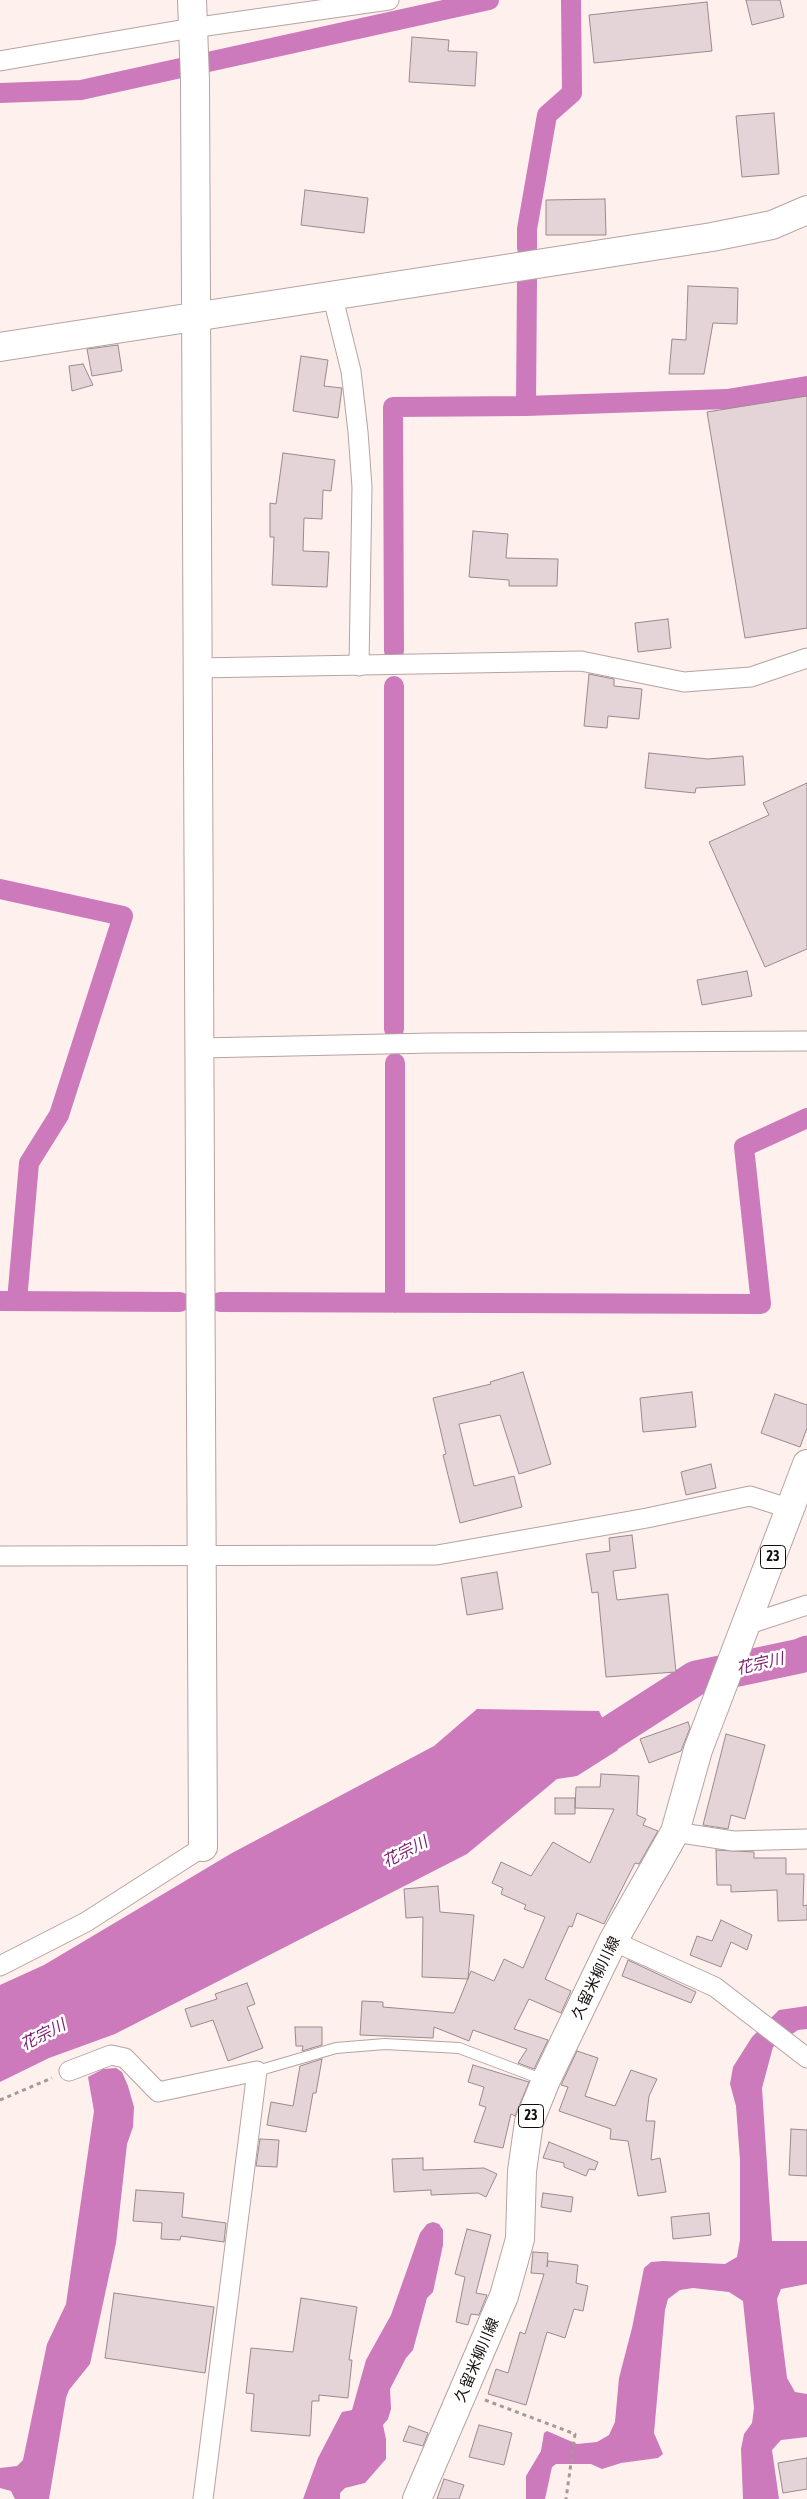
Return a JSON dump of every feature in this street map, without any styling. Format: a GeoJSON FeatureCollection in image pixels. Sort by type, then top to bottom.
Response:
{"type":"FeatureCollection","features":[{"type":"Feature","properties":{"kind":"street"},"geometry":{"type":"LineString","coordinates":[[0,1966],[86,1922],[203,1847],[200,1556],[200,1048],[195,68],[192,0]]}},
{"type":"Feature","properties":{"kind":"street"},"geometry":{"type":"LineString","coordinates":[[0,61],[192,28],[389,0]]}},
{"type":"Feature","properties":{"kind":"street"},"geometry":{"type":"LineString","coordinates":[[0,347],[332,294],[712,237],[772,225],[807,210]]}},
{"type":"Feature","properties":{"kind":"street"},"geometry":{"type":"LineString","coordinates":[[332,294],[351,371],[362,487],[359,666]]}},
{"type":"Feature","properties":{"kind":"street"},"geometry":{"type":"LineString","coordinates":[[198,668],[581,661],[684,682],[751,678],[807,658]]}},
{"type":"Feature","properties":{"kind":"street"},"geometry":{"type":"LineString","coordinates":[[200,1048],[432,1043],[807,1042]]}},
{"type":"Feature","properties":{"kind":"street","name":"久留米柳川線"},"geometry":{"type":"LineString","coordinates":[[417,2499],[504,2296],[520,2239],[522,2171],[529,2122],[546,2080],[613,1941],[675,1832],[698,1750],[807,1464]]}},
{"type":"Feature","properties":{"kind":"street"},"geometry":{"type":"LineString","coordinates":[[0,1556],[437,1555],[647,1518],[750,1496],[791,1509]]}},
{"type":"Feature","properties":{"kind":"street"},"geometry":{"type":"LineString","coordinates":[[742,1636],[807,1605]]}},
{"type":"Feature","properties":{"kind":"street"},"geometry":{"type":"LineString","coordinates":[[675,1832],[733,1841],[807,1838]]}},
{"type":"Feature","properties":{"kind":"street"},"geometry":{"type":"LineString","coordinates":[[613,1941],[715,1987],[745,2008],[804,2055]]}},
{"type":"Feature","properties":{"kind":"street"},"geometry":{"type":"LineString","coordinates":[[70,2070],[111,2055],[125,2058],[158,2092],[257,2070],[203,2499]]}},
{"type":"Feature","properties":{"kind":"lane"},"geometry":{"type":"LineString","coordinates":[[257,2070],[336,2048],[385,2044],[459,2048],[546,2080]]}},
{"type":"Feature","properties":{"kind":"path"},"geometry":{"type":"LineString","coordinates":[[0,2100],[70,2070]]}},
{"type":"Feature","properties":{"kind":"path"},"geometry":{"type":"LineString","coordinates":[[464,2391],[575,2434],[566,2499]]}},
{"type":"Feature","properties":{"kind":"water"},"geometry":{"type":"Polygon","coordinates":[[[477,1709],[599,1711],[618,1750],[577,1776],[557,1779],[467,1854],[115,2034],[49,2058],[0,2082],[0,1985],[44,1965],[232,1853],[434,1746],[477,1709]]]}},
{"type":"Feature","properties":{"kind":"water"},"geometry":{"type":"Polygon","coordinates":[[[807,2006],[807,2029],[798,2030],[773,2047],[762,2088],[772,2241],[807,2241],[807,2284],[781,2289],[777,2299],[787,2378],[795,2392],[807,2394],[807,2437],[781,2440],[772,2450],[779,2499],[743,2499],[741,2449],[744,2434],[752,2423],[754,2408],[743,2301],[729,2292],[693,2288],[680,2290],[668,2299],[665,2310],[654,2433],[663,2454],[658,2458],[621,2463],[602,2469],[591,2464],[556,2464],[552,2467],[545,2499],[526,2499],[526,2476],[541,2451],[544,2433],[547,2431],[577,2444],[597,2442],[609,2435],[615,2422],[619,2378],[632,2328],[644,2268],[651,2262],[663,2261],[725,2264],[737,2257],[740,2240],[740,2160],[736,2106],[730,2084],[733,2067],[752,2037],[779,2010],[807,2006]]]}},
{"type":"Feature","properties":{"kind":"water"},"geometry":{"type":"Polygon","coordinates":[[[116,2068],[122,2072],[128,2086],[134,2107],[133,2127],[127,2144],[116,2243],[90,2364],[69,2390],[66,2398],[49,2499],[15,2499],[11,2491],[0,2488],[0,2468],[17,2466],[23,2460],[47,2344],[66,2304],[94,2111],[88,2077],[103,2069],[116,2068]]]}},
{"type":"Feature","properties":{"kind":"water"},"geometry":{"type":"Polygon","coordinates":[[[433,2222],[439,2224],[443,2230],[443,2245],[433,2292],[427,2298],[413,2350],[406,2358],[390,2389],[391,2409],[388,2419],[383,2425],[386,2439],[386,2459],[365,2483],[345,2488],[340,2493],[340,2499],[303,2499],[318,2458],[342,2412],[352,2410],[366,2360],[391,2315],[420,2233],[427,2224],[433,2222]]]}},
{"type":"Feature","properties":{"kind":"building"},"geometry":{"type":"Polygon","coordinates":[[[746,0],[780,0],[784,17],[752,25],[746,0]]]}},
{"type":"Feature","properties":{"kind":"building"},"geometry":{"type":"Polygon","coordinates":[[[707,2],[712,51],[594,63],[589,15],[707,2]]]}},
{"type":"Feature","properties":{"kind":"building"},"geometry":{"type":"Polygon","coordinates":[[[412,37],[449,40],[448,51],[477,52],[475,86],[409,82],[412,37]]]}},
{"type":"Feature","properties":{"kind":"building"},"geometry":{"type":"Polygon","coordinates":[[[774,113],[779,174],[742,177],[736,116],[774,113]]]}},
{"type":"Feature","properties":{"kind":"building"},"geometry":{"type":"Polygon","coordinates":[[[305,190],[368,198],[364,233],[301,225],[305,190]]]}},
{"type":"Feature","properties":{"kind":"building"},"geometry":{"type":"Polygon","coordinates":[[[605,199],[606,235],[546,235],[546,200],[605,199]]]}},
{"type":"Feature","properties":{"kind":"building"},"geometry":{"type":"Polygon","coordinates":[[[688,286],[738,288],[737,324],[713,323],[704,374],[669,374],[672,339],[686,340],[688,286]]]}},
{"type":"Feature","properties":{"kind":"building"},"geometry":{"type":"Polygon","coordinates":[[[118,345],[122,371],[92,376],[87,349],[118,345]]]}},
{"type":"Feature","properties":{"kind":"building"},"geometry":{"type":"Polygon","coordinates":[[[301,356],[328,360],[324,386],[342,388],[338,418],[293,411],[301,356]]]}},
{"type":"Feature","properties":{"kind":"building"},"geometry":{"type":"Polygon","coordinates":[[[83,364],[93,385],[72,391],[69,366],[83,364]]]}},
{"type":"Feature","properties":{"kind":"building"},"geometry":{"type":"Polygon","coordinates":[[[807,396],[807,628],[745,638],[707,412],[807,396]]]}},
{"type":"Feature","properties":{"kind":"building"},"geometry":{"type":"Polygon","coordinates":[[[283,453],[335,460],[331,491],[323,490],[322,519],[304,518],[303,551],[329,552],[327,587],[272,585],[274,537],[270,537],[270,503],[276,504],[283,453]]]}},
{"type":"Feature","properties":{"kind":"building"},"geometry":{"type":"Polygon","coordinates":[[[473,531],[508,534],[506,558],[558,559],[557,586],[509,586],[509,580],[469,577],[473,531]]]}},
{"type":"Feature","properties":{"kind":"building"},"geometry":{"type":"Polygon","coordinates":[[[668,619],[671,648],[638,652],[635,623],[668,619]]]}},
{"type":"Feature","properties":{"kind":"building"},"geometry":{"type":"Polygon","coordinates":[[[589,674],[614,679],[614,686],[642,689],[639,719],[608,716],[607,728],[584,726],[589,674]]]}},
{"type":"Feature","properties":{"kind":"building"},"geometry":{"type":"Polygon","coordinates":[[[649,753],[708,759],[743,756],[745,785],[696,788],[695,793],[645,788],[649,753]]]}},
{"type":"Feature","properties":{"kind":"building"},"geometry":{"type":"Polygon","coordinates":[[[807,783],[807,949],[765,967],[709,842],[769,815],[763,803],[807,783]]]}},
{"type":"Feature","properties":{"kind":"building"},"geometry":{"type":"Polygon","coordinates":[[[747,971],[752,996],[702,1005],[697,980],[747,971]]]}},
{"type":"Feature","properties":{"kind":"building"},"geometry":{"type":"Polygon","coordinates":[[[523,1372],[551,1464],[519,1474],[500,1415],[459,1424],[474,1486],[514,1476],[522,1507],[460,1523],[443,1455],[446,1454],[433,1398],[491,1384],[490,1382],[523,1372]]]}},
{"type":"Feature","properties":{"kind":"building"},"geometry":{"type":"Polygon","coordinates":[[[692,1392],[696,1427],[643,1432],[640,1398],[692,1392]]]}},
{"type":"Feature","properties":{"kind":"building"},"geometry":{"type":"Polygon","coordinates":[[[775,1394],[807,1405],[807,1428],[800,1447],[761,1433],[775,1394]]]}},
{"type":"Feature","properties":{"kind":"building"},"geometry":{"type":"Polygon","coordinates":[[[711,1464],[716,1488],[686,1495],[681,1472],[711,1464]]]}},
{"type":"Feature","properties":{"kind":"building"},"geometry":{"type":"Polygon","coordinates":[[[632,1535],[636,1568],[613,1571],[617,1600],[668,1594],[676,1672],[606,1677],[598,1592],[592,1593],[586,1554],[610,1551],[609,1538],[632,1535]]]}},
{"type":"Feature","properties":{"kind":"building"},"geometry":{"type":"Polygon","coordinates":[[[497,1572],[503,1609],[467,1615],[461,1578],[497,1572]]]}},
{"type":"Feature","properties":{"kind":"building"},"geometry":{"type":"Polygon","coordinates":[[[688,1722],[690,1728],[681,1751],[649,1763],[640,1739],[688,1722]]]}},
{"type":"Feature","properties":{"kind":"building"},"geometry":{"type":"Polygon","coordinates":[[[726,1734],[765,1745],[745,1819],[731,1815],[728,1829],[703,1825],[726,1734]]]}},
{"type":"Feature","properties":{"kind":"building"},"geometry":{"type":"Polygon","coordinates":[[[601,1774],[639,1776],[637,1815],[646,1819],[643,1825],[658,1831],[639,1864],[635,1863],[604,1924],[577,1913],[572,1927],[569,1926],[545,1979],[571,1991],[561,2013],[529,1999],[514,2029],[548,2040],[534,2069],[518,2063],[527,2049],[473,2030],[469,2041],[434,2027],[433,2038],[360,2035],[362,2001],[383,2002],[383,2007],[454,2013],[471,1971],[494,1981],[504,1959],[523,1968],[545,1917],[524,1909],[526,1905],[501,1894],[503,1888],[492,1883],[501,1862],[531,1876],[553,1842],[590,1863],[614,1809],[575,1808],[576,1787],[600,1787],[601,1774]]]}},
{"type":"Feature","properties":{"kind":"building"},"geometry":{"type":"Polygon","coordinates":[[[555,1798],[575,1798],[575,1814],[555,1814],[555,1798]]]}},
{"type":"Feature","properties":{"kind":"building"},"geometry":{"type":"Polygon","coordinates":[[[716,1850],[754,1852],[754,1858],[786,1858],[786,1874],[804,1874],[803,1906],[807,1905],[807,1920],[778,1921],[777,1890],[731,1892],[731,1885],[717,1885],[716,1850]]]}},
{"type":"Feature","properties":{"kind":"building"},"geometry":{"type":"Polygon","coordinates":[[[438,1886],[440,1912],[474,1915],[468,1979],[422,1977],[423,1917],[406,1918],[404,1889],[438,1886]]]}},
{"type":"Feature","properties":{"kind":"building"},"geometry":{"type":"Polygon","coordinates":[[[721,1920],[752,1935],[747,1950],[731,1942],[721,1967],[690,1955],[697,1936],[712,1941],[721,1920]]]}},
{"type":"Feature","properties":{"kind":"building"},"geometry":{"type":"Polygon","coordinates":[[[628,1960],[696,1992],[691,2003],[622,1976],[628,1960]]]}},
{"type":"Feature","properties":{"kind":"building"},"geometry":{"type":"Polygon","coordinates":[[[247,1983],[255,2004],[247,2007],[263,2048],[228,2061],[213,2020],[191,2027],[185,2009],[217,1999],[215,1994],[247,1983]]]}},
{"type":"Feature","properties":{"kind":"building"},"geometry":{"type":"Polygon","coordinates":[[[295,2027],[322,2027],[322,2045],[302,2051],[303,2046],[296,2046],[295,2027]]]}},
{"type":"Feature","properties":{"kind":"building"},"geometry":{"type":"Polygon","coordinates":[[[577,2051],[598,2058],[585,2096],[615,2106],[631,2070],[657,2079],[649,2096],[646,2121],[655,2121],[651,2160],[660,2158],[666,2192],[638,2196],[628,2141],[610,2139],[611,2129],[559,2111],[568,2087],[561,2085],[577,2051]]]}},
{"type":"Feature","properties":{"kind":"building"},"geometry":{"type":"Polygon","coordinates":[[[322,2059],[316,2093],[313,2093],[306,2132],[267,2125],[271,2102],[293,2106],[300,2066],[322,2059]]]}},
{"type":"Feature","properties":{"kind":"building"},"geometry":{"type":"Polygon","coordinates":[[[473,2065],[529,2082],[515,2116],[511,2114],[503,2148],[474,2142],[486,2107],[479,2105],[484,2087],[468,2082],[473,2065]]]}},
{"type":"Feature","properties":{"kind":"building"},"geometry":{"type":"Polygon","coordinates":[[[791,2129],[807,2130],[807,2176],[789,2175],[791,2129]]]}},
{"type":"Feature","properties":{"kind":"building"},"geometry":{"type":"Polygon","coordinates":[[[260,2139],[279,2140],[277,2167],[256,2166],[260,2139]]]}},
{"type":"Feature","properties":{"kind":"building"},"geometry":{"type":"Polygon","coordinates":[[[549,2142],[598,2162],[595,2170],[589,2169],[586,2176],[564,2167],[564,2163],[543,2158],[549,2142]]]}},
{"type":"Feature","properties":{"kind":"building"},"geometry":{"type":"Polygon","coordinates":[[[423,2158],[423,2170],[484,2168],[497,2174],[486,2197],[478,2193],[431,2195],[431,2190],[394,2192],[392,2159],[423,2158]]]}},
{"type":"Feature","properties":{"kind":"building"},"geometry":{"type":"Polygon","coordinates":[[[136,2190],[184,2193],[182,2217],[226,2223],[224,2242],[181,2236],[180,2240],[161,2239],[162,2223],[133,2221],[136,2190]]]}},
{"type":"Feature","properties":{"kind":"building"},"geometry":{"type":"Polygon","coordinates":[[[543,2193],[573,2197],[571,2212],[541,2207],[543,2193]]]}},
{"type":"Feature","properties":{"kind":"building"},"geometry":{"type":"Polygon","coordinates":[[[709,2213],[711,2235],[673,2239],[671,2217],[709,2213]]]}},
{"type":"Feature","properties":{"kind":"building"},"geometry":{"type":"Polygon","coordinates":[[[467,2229],[491,2235],[476,2293],[487,2295],[479,2315],[471,2314],[468,2325],[456,2322],[465,2277],[455,2274],[467,2229]]]}},
{"type":"Feature","properties":{"kind":"building"},"geometry":{"type":"Polygon","coordinates":[[[533,2252],[548,2253],[547,2267],[548,2261],[578,2265],[576,2283],[588,2286],[583,2311],[574,2309],[565,2338],[547,2332],[526,2405],[488,2394],[496,2369],[508,2373],[520,2332],[525,2334],[544,2274],[531,2273],[533,2252]]]}},
{"type":"Feature","properties":{"kind":"building"},"geometry":{"type":"Polygon","coordinates":[[[114,2293],[214,2307],[205,2373],[105,2358],[114,2293]]]}},
{"type":"Feature","properties":{"kind":"building"},"geometry":{"type":"Polygon","coordinates":[[[301,2298],[357,2307],[349,2360],[352,2360],[348,2398],[319,2395],[319,2401],[312,2401],[310,2436],[251,2431],[254,2394],[246,2393],[251,2348],[293,2352],[301,2298]]]}},
{"type":"Feature","properties":{"kind":"building"},"geometry":{"type":"Polygon","coordinates":[[[479,2425],[512,2433],[504,2465],[469,2457],[479,2425]]]}},
{"type":"Feature","properties":{"kind":"building"},"geometry":{"type":"Polygon","coordinates":[[[409,2426],[428,2433],[423,2446],[403,2441],[409,2426]]]}},
{"type":"Feature","properties":{"kind":"building"},"geometry":{"type":"Polygon","coordinates":[[[807,2458],[807,2489],[783,2493],[778,2463],[807,2458]]]}},
{"type":"Feature","properties":{"kind":"building"},"geometry":{"type":"Polygon","coordinates":[[[444,2479],[464,2485],[459,2499],[437,2499],[444,2479]]]}},
{"type":"Feature","properties":{"kind":"waterway"},"geometry":{"type":"LineString","coordinates":[[0,93],[81,90],[489,0]]}},
{"type":"Feature","properties":{"kind":"waterway"},"geometry":{"type":"LineString","coordinates":[[527,248],[527,229],[547,115],[572,93],[571,0]]}},
{"type":"Feature","properties":{"kind":"waterway"},"geometry":{"type":"LineString","coordinates":[[394,651],[393,407],[526,406],[527,280]]}},
{"type":"Feature","properties":{"kind":"waterway"},"geometry":{"type":"LineString","coordinates":[[526,406],[727,399],[807,386]]}},
{"type":"Feature","properties":{"kind":"waterway"},"geometry":{"type":"LineString","coordinates":[[394,686],[394,1029]]}},
{"type":"Feature","properties":{"kind":"waterway"},"geometry":{"type":"LineString","coordinates":[[0,889],[123,916],[59,1115],[29,1163],[17,1301]]}},
{"type":"Feature","properties":{"kind":"waterway"},"geometry":{"type":"LineString","coordinates":[[395,1063],[395,1303]]}},
{"type":"Feature","properties":{"kind":"waterway"},"geometry":{"type":"LineString","coordinates":[[220,1302],[761,1304],[744,1147],[807,1118]]}},
{"type":"Feature","properties":{"kind":"waterway"},"geometry":{"type":"LineString","coordinates":[[0,1301],[180,1302]]}},
{"type":"Feature","properties":{"kind":"waterway","name":"花宗川"},"geometry":{"type":"LineString","coordinates":[[570,1759],[696,1678],[807,1653]]}}]}
